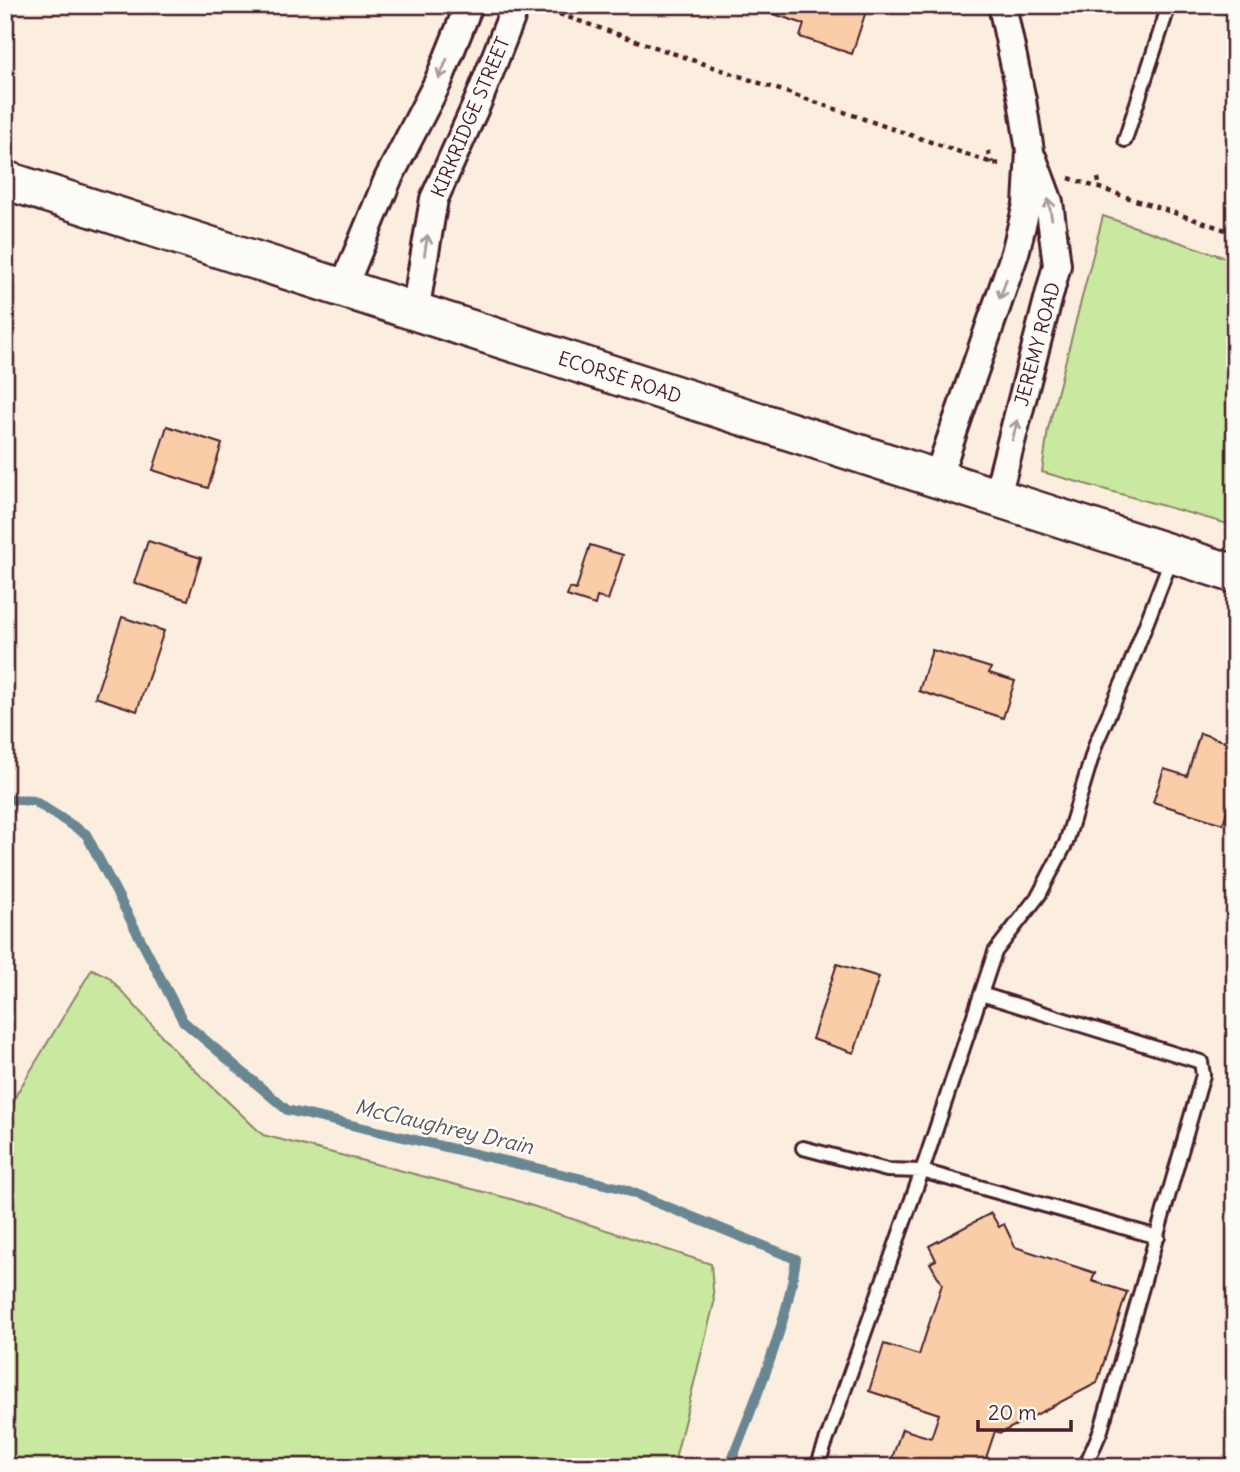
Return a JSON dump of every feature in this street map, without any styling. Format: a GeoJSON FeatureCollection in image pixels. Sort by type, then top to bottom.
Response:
{"type":"FeatureCollection","features":[{"type":"Feature","properties":{"kind":"main road","name":"ECORSE ROAD"},"geometry":{"type":"LineString","coordinates":[[5,180],[1235,574]]}},
{"type":"Feature","properties":{"kind":"street"},"geometry":{"type":"LineString","coordinates":[[343,288],[388,178],[438,82],[469,5]]}},
{"type":"Feature","properties":{"kind":"street","name":"KIRKRIDGE STREET"},"geometry":{"type":"LineString","coordinates":[[415,312],[433,199],[479,99],[516,5]]}},
{"type":"Feature","properties":{"kind":"street","name":"JEREMY ROAD"},"geometry":{"type":"LineString","coordinates":[[997,496],[1057,265],[1049,202],[1032,161],[1002,5]]}},
{"type":"Feature","properties":{"kind":"street","name":"JEREMY ROAD"},"geometry":{"type":"LineString","coordinates":[[937,479],[1015,253],[1027,205],[1032,161]]}},
{"type":"Feature","properties":{"kind":"lane"},"geometry":{"type":"LineString","coordinates":[[1125,140],[1169,5]]}},
{"type":"Feature","properties":{"kind":"lane"},"geometry":{"type":"LineString","coordinates":[[817,1467],[922,1171],[995,952],[1039,895],[1066,843],[1096,743],[1129,668],[1173,554]]}},
{"type":"Feature","properties":{"kind":"lane"},"geometry":{"type":"LineString","coordinates":[[981,994],[1200,1062],[1203,1075],[1101,1430],[1085,1467]]}},
{"type":"Feature","properties":{"kind":"lane"},"geometry":{"type":"LineString","coordinates":[[803,1148],[887,1170],[922,1171],[1158,1237]]}},
{"type":"Feature","properties":{"kind":"path"},"geometry":{"type":"LineString","coordinates":[[559,14],[992,163],[1032,161],[1100,188],[1235,233]]}},
{"type":"Feature","properties":{"kind":"path"},"geometry":{"type":"LineString","coordinates":[[988,151],[992,163]]}},
{"type":"Feature","properties":{"kind":"path"},"geometry":{"type":"LineString","coordinates":[[1098,178],[1100,188]]}},
{"type":"Feature","properties":{"kind":"green space"},"geometry":{"type":"Polygon","coordinates":[[[1103,216],[1235,261],[1235,526],[1042,472],[1048,429],[1103,216]]]}},
{"type":"Feature","properties":{"kind":"green space"},"geometry":{"type":"Polygon","coordinates":[[[92,969],[109,977],[179,1055],[263,1135],[511,1199],[711,1264],[714,1303],[673,1467],[5,1467],[5,1136],[16,1095],[92,969]]]}},
{"type":"Feature","properties":{"kind":"building"},"geometry":{"type":"Polygon","coordinates":[[[746,5],[868,5],[852,54],[800,37],[804,24],[746,5]]]}},
{"type":"Feature","properties":{"kind":"building"},"geometry":{"type":"Polygon","coordinates":[[[167,426],[222,444],[208,488],[153,470],[167,426]]]}},
{"type":"Feature","properties":{"kind":"building"},"geometry":{"type":"Polygon","coordinates":[[[148,541],[201,558],[188,600],[134,583],[148,541]]]}},
{"type":"Feature","properties":{"kind":"building"},"geometry":{"type":"Polygon","coordinates":[[[590,545],[623,555],[608,600],[597,597],[595,605],[567,596],[570,588],[576,590],[590,545]]]}},
{"type":"Feature","properties":{"kind":"building"},"geometry":{"type":"Polygon","coordinates":[[[122,617],[164,631],[137,711],[95,697],[122,617]]]}},
{"type":"Feature","properties":{"kind":"building"},"geometry":{"type":"Polygon","coordinates":[[[932,650],[991,668],[989,673],[1015,681],[1003,718],[919,691],[932,650]]]}},
{"type":"Feature","properties":{"kind":"building"},"geometry":{"type":"Polygon","coordinates":[[[1200,733],[1235,745],[1235,786],[1223,824],[1153,802],[1164,769],[1187,776],[1200,733]]]}},
{"type":"Feature","properties":{"kind":"building"},"geometry":{"type":"Polygon","coordinates":[[[837,964],[879,977],[854,1053],[812,1039],[837,964]]]}},
{"type":"Feature","properties":{"kind":"building"},"geometry":{"type":"Polygon","coordinates":[[[991,1213],[999,1227],[1004,1224],[1015,1247],[1095,1273],[1092,1281],[1127,1292],[1097,1383],[1001,1433],[995,1431],[983,1467],[889,1467],[902,1429],[931,1438],[939,1414],[869,1391],[884,1344],[919,1355],[942,1284],[930,1263],[936,1260],[929,1246],[991,1213]]]}},
{"type":"Feature","properties":{"kind":"waterway","name":"McClaughrey Drain"},"geometry":{"type":"LineString","coordinates":[[5,799],[34,801],[86,834],[183,1021],[287,1110],[621,1188],[796,1259],[777,1339],[729,1467]]}}]}
